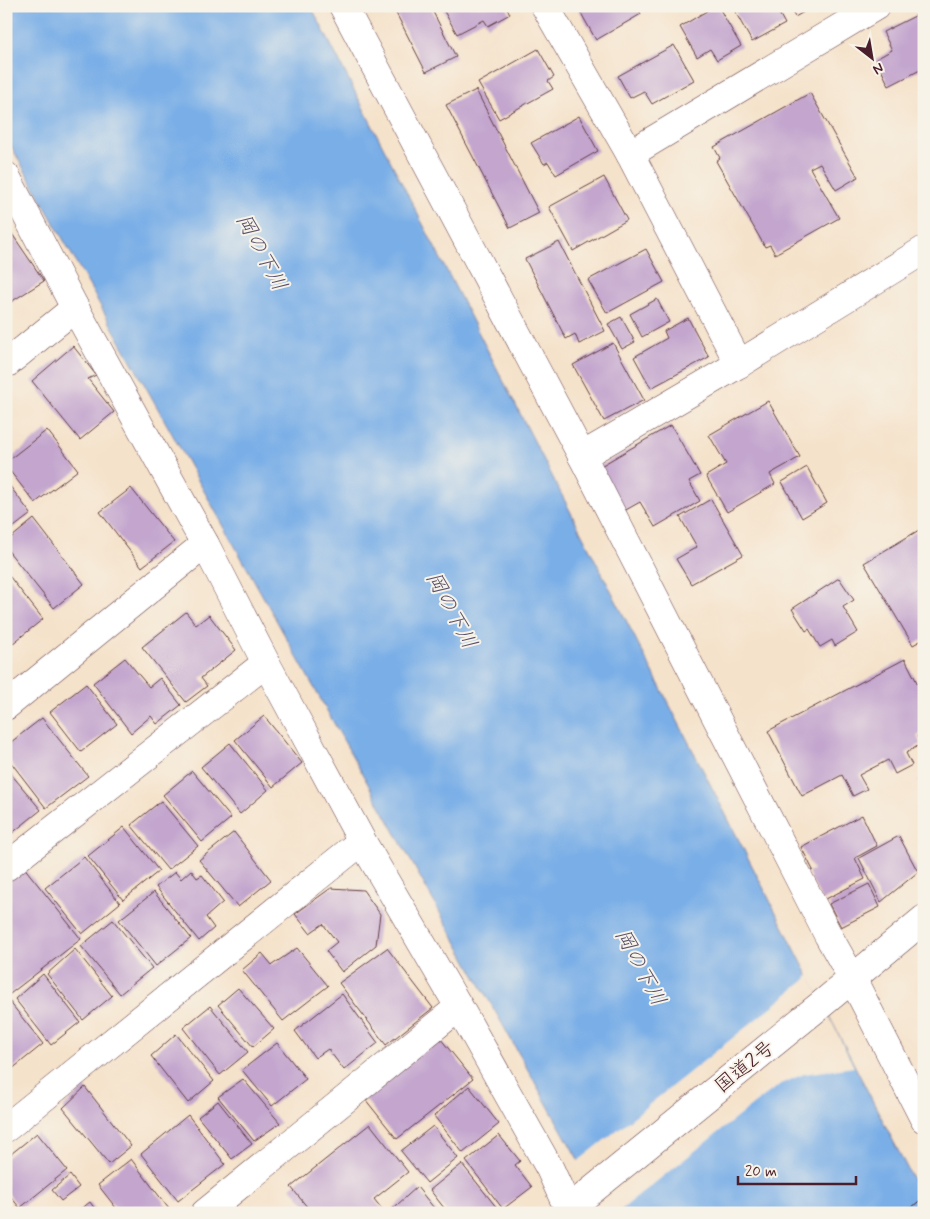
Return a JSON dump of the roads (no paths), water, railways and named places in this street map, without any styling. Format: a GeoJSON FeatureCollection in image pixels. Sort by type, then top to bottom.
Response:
{"type":"FeatureCollection","features":[{"type":"Feature","properties":{"kind":"main road"},"geometry":{"type":"LineString","coordinates":[[343,6],[582,456],[924,1118]]}},
{"type":"Feature","properties":{"kind":"main road"},"geometry":{"type":"LineString","coordinates":[[545,6],[630,154],[739,364]]}},
{"type":"Feature","properties":{"kind":"main road"},"geometry":{"type":"LineString","coordinates":[[630,154],[876,6]]}},
{"type":"Feature","properties":{"kind":"main road"},"geometry":{"type":"LineString","coordinates":[[6,176],[75,308],[205,544],[266,663],[362,841],[459,1007],[572,1207]]}},
{"type":"Feature","properties":{"kind":"main road"},"geometry":{"type":"LineString","coordinates":[[582,456],[739,364],[924,250]]}},
{"type":"Feature","properties":{"kind":"main road"},"geometry":{"type":"LineString","coordinates":[[6,364],[75,308]]}},
{"type":"Feature","properties":{"kind":"main road"},"geometry":{"type":"LineString","coordinates":[[6,706],[205,544]]}},
{"type":"Feature","properties":{"kind":"main road"},"geometry":{"type":"LineString","coordinates":[[6,867],[266,663]]}},
{"type":"Feature","properties":{"kind":"main road"},"geometry":{"type":"LineString","coordinates":[[6,1128],[362,841]]}},
{"type":"Feature","properties":{"kind":"main road","name":"国道2号"},"geometry":{"type":"LineString","coordinates":[[572,1207],[924,919]]}},
{"type":"Feature","properties":{"kind":"main road"},"geometry":{"type":"LineString","coordinates":[[205,1213],[459,1007]]}},
{"type":"Feature","properties":{"kind":"water","name":"岡の下川"},"geometry":{"type":"Polygon","coordinates":[[[6,6],[311,6],[924,1201],[924,1213],[608,1213],[6,137],[6,6]]]}},
{"type":"Feature","properties":{"kind":"tram line"},"geometry":{"type":"LineString","coordinates":[[905,1213],[924,1197]]}}]}
